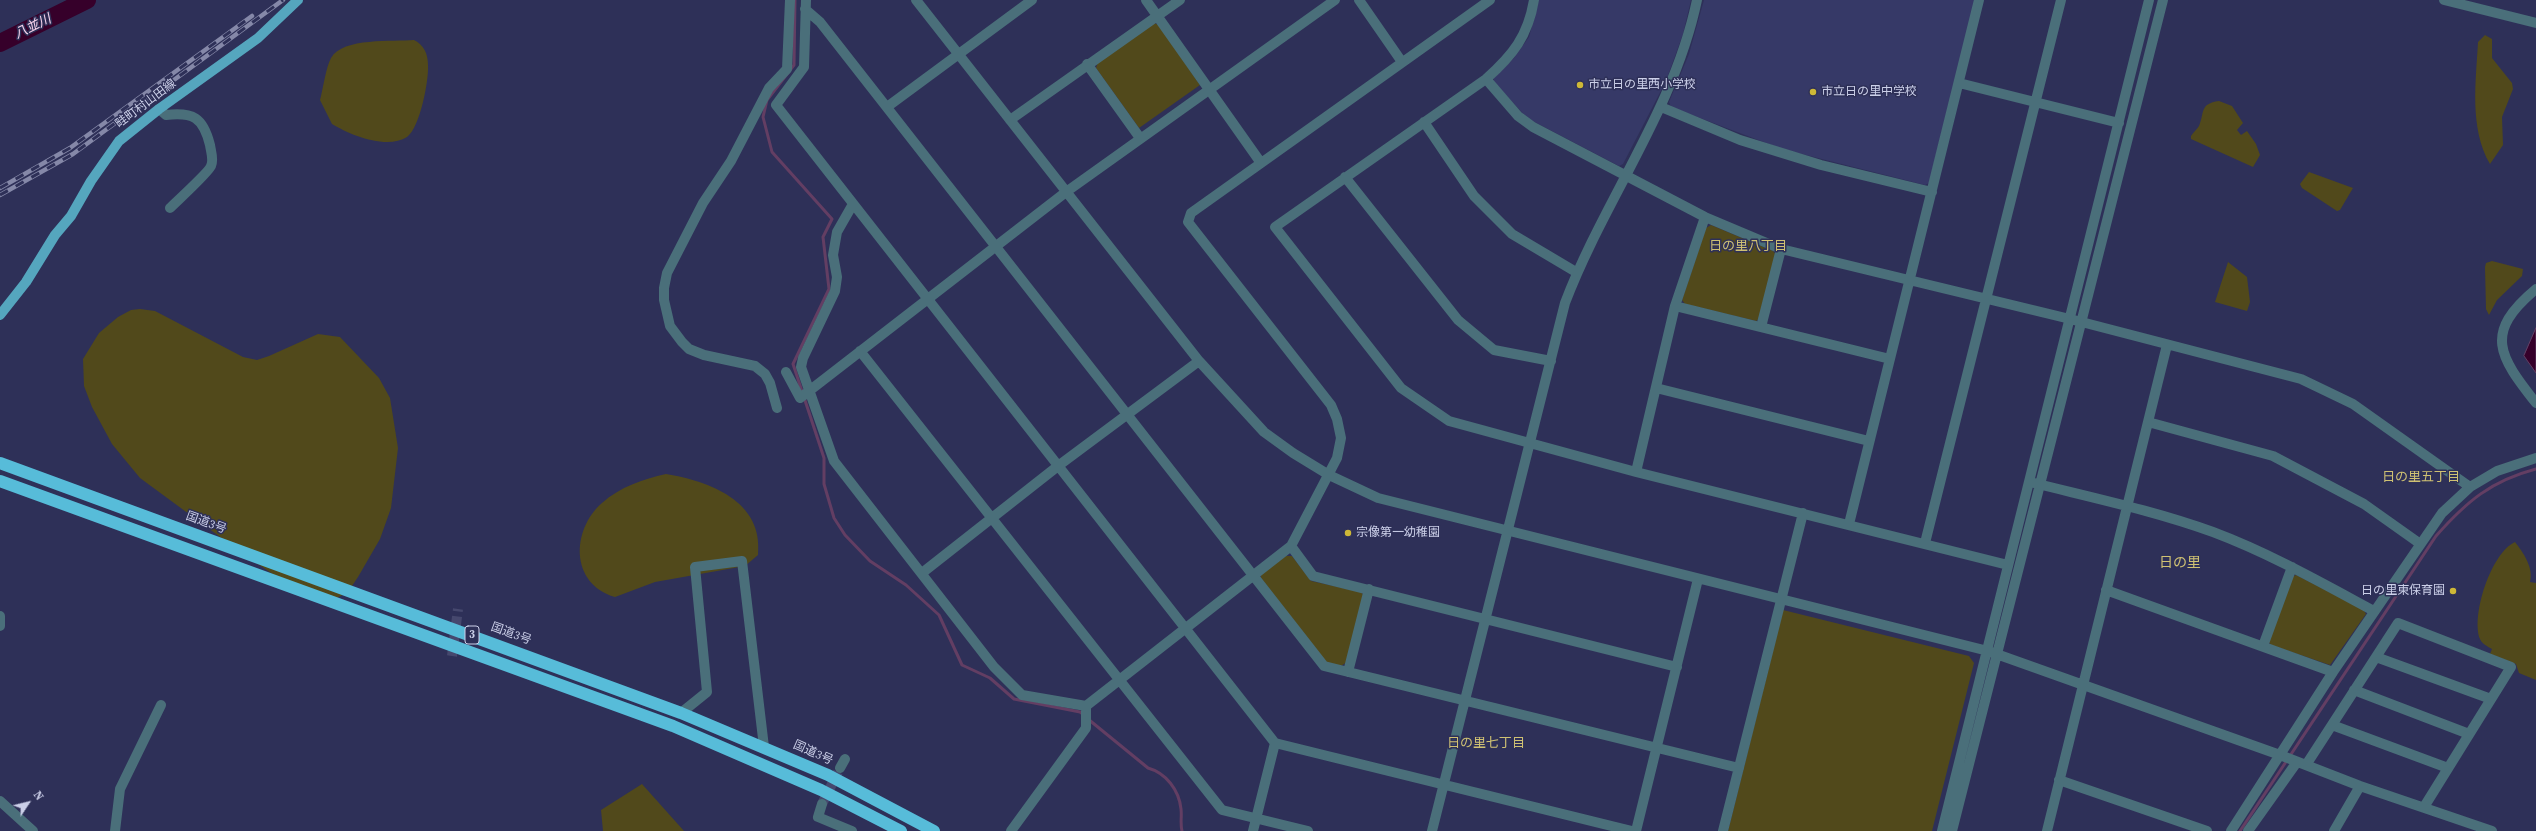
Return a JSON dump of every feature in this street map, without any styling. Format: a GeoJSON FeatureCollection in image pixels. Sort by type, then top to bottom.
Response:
{"type":"FeatureCollection","features":[{"type":"Feature","properties":{"kind":"highway","name":"国道3号"},"geometry":{"type":"LineString","coordinates":[[0,463],[681,713],[764,746],[828,775],[934,831]]}},
{"type":"Feature","properties":{"kind":"highway","name":"3"},"geometry":{"type":"LineString","coordinates":[[0,481],[673,726],[821,790],[901,831]]}},
{"type":"Feature","properties":{"kind":"main road","name":"畦町村山田線"},"geometry":{"type":"LineString","coordinates":[[0,315],[26,282],[55,235],[71,216],[91,181],[119,140],[159,109],[258,38],[298,0]]}},
{"type":"Feature","properties":{"kind":"street"},"geometry":{"type":"LineString","coordinates":[[777,408],[770,382],[765,374],[755,366],[704,356],[689,349],[670,326],[664,300],[667,273],[703,203],[731,161],[770,88],[787,69],[790,0]]}},
{"type":"Feature","properties":{"kind":"street"},"geometry":{"type":"LineString","coordinates":[[916,0],[1199,361],[1264,432],[1293,453],[1329,475],[1378,498],[1507,532],[1992,653],[2280,755],[2360,786],[2492,831]]}},
{"type":"Feature","properties":{"kind":"street"},"geometry":{"type":"LineString","coordinates":[[887,107],[1031,0]]}},
{"type":"Feature","properties":{"kind":"street"},"geometry":{"type":"LineString","coordinates":[[1146,0],[1261,163]]}},
{"type":"Feature","properties":{"kind":"street"},"geometry":{"type":"LineString","coordinates":[[1010,120],[1087,64],[1180,0]]}},
{"type":"Feature","properties":{"kind":"street"},"geometry":{"type":"LineString","coordinates":[[786,372],[800,398],[1066,192],[1335,0]]}},
{"type":"Feature","properties":{"kind":"street"},"geometry":{"type":"LineString","coordinates":[[1359,0],[1402,62]]}},
{"type":"Feature","properties":{"kind":"street"},"geometry":{"type":"LineString","coordinates":[[853,204],[837,232],[833,255],[837,277],[835,291],[802,358],[801,367],[811,390],[834,461],[994,667],[1014,688],[1022,695],[1086,706],[1252,574],[1291,546],[1337,458],[1341,438],[1337,418],[1331,404],[1188,222],[1191,213],[1490,0]]}},
{"type":"Feature","properties":{"kind":"street"},"geometry":{"type":"LineString","coordinates":[[1534,0],[1528,29],[1504,63],[1486,78],[1275,227],[1401,388],[1450,421],[1636,472],[1849,524],[2008,565]]}},
{"type":"Feature","properties":{"kind":"street"},"geometry":{"type":"LineString","coordinates":[[1432,831],[1465,701],[1484,618],[1530,444],[1565,303],[1576,272],[1661,107],[1689,36],[1697,0]]}},
{"type":"Feature","properties":{"kind":"street"},"geometry":{"type":"LineString","coordinates":[[1849,524],[1979,0]]}},
{"type":"Feature","properties":{"kind":"street"},"geometry":{"type":"LineString","coordinates":[[1925,543],[2061,0]]}},
{"type":"Feature","properties":{"kind":"street"},"geometry":{"type":"LineString","coordinates":[[1952,831],[1992,653],[2008,565],[2149,0]]}},
{"type":"Feature","properties":{"kind":"street"},"geometry":{"type":"LineString","coordinates":[[1942,831],[2040,484],[2163,0]]}},
{"type":"Feature","properties":{"kind":"street"},"geometry":{"type":"LineString","coordinates":[[2444,0],[2536,23]]}},
{"type":"Feature","properties":{"kind":"street"},"geometry":{"type":"LineString","coordinates":[[805,4],[804,67],[776,105],[1275,743],[1632,831]]}},
{"type":"Feature","properties":{"kind":"street"},"geometry":{"type":"LineString","coordinates":[[805,4],[996,246],[1316,658],[1324,666],[1739,768]]}},
{"type":"Feature","properties":{"kind":"street"},"geometry":{"type":"LineString","coordinates":[[1087,64],[1140,138]]}},
{"type":"Feature","properties":{"kind":"street"},"geometry":{"type":"LineString","coordinates":[[1486,78],[1518,116],[1533,127],[1705,217],[1781,249],[2070,319],[2301,379],[2353,404],[2470,487]]}},
{"type":"Feature","properties":{"kind":"street"},"geometry":{"type":"LineString","coordinates":[[1959,83],[2119,123]]}},
{"type":"Feature","properties":{"kind":"street"},"geometry":{"type":"LineString","coordinates":[[767,94],[779,101]]}},
{"type":"Feature","properties":{"kind":"street"},"geometry":{"type":"LineString","coordinates":[[1661,107],[1740,140],[1821,165],[1932,192]]}},
{"type":"Feature","properties":{"kind":"street"},"geometry":{"type":"LineString","coordinates":[[159,109],[166,114],[184,113],[194,117],[206,130],[212,158],[208,172],[170,208]]}},
{"type":"Feature","properties":{"kind":"street"},"geometry":{"type":"LineString","coordinates":[[1424,122],[1474,196],[1512,234],[1576,272]]}},
{"type":"Feature","properties":{"kind":"street"},"geometry":{"type":"LineString","coordinates":[[1345,178],[1458,320],[1494,350],[1551,361]]}},
{"type":"Feature","properties":{"kind":"street"},"geometry":{"type":"LineString","coordinates":[[1636,472],[1675,306],[1705,217]]}},
{"type":"Feature","properties":{"kind":"street"},"geometry":{"type":"LineString","coordinates":[[1761,327],[1781,249]]}},
{"type":"Feature","properties":{"kind":"street"},"geometry":{"type":"LineString","coordinates":[[2536,289],[2517,305],[2508,317],[2502,333],[2502,348],[2507,364],[2536,403]]}},
{"type":"Feature","properties":{"kind":"street"},"geometry":{"type":"LineString","coordinates":[[1675,306],[1890,359]]}},
{"type":"Feature","properties":{"kind":"street"},"geometry":{"type":"LineString","coordinates":[[2046,831],[2128,506],[2167,344]]}},
{"type":"Feature","properties":{"kind":"street"},"geometry":{"type":"LineString","coordinates":[[860,351],[1117,680],[1222,810],[1308,831]]}},
{"type":"Feature","properties":{"kind":"street"},"geometry":{"type":"LineString","coordinates":[[922,573],[1058,466],[1199,361]]}},
{"type":"Feature","properties":{"kind":"street"},"geometry":{"type":"LineString","coordinates":[[1656,388],[1869,441]]}},
{"type":"Feature","properties":{"kind":"street"},"geometry":{"type":"LineString","coordinates":[[2148,422],[2273,456],[2364,504],[2419,543]]}},
{"type":"Feature","properties":{"kind":"street"},"geometry":{"type":"LineString","coordinates":[[2231,831],[2333,672],[2419,543],[2442,513],[2470,487],[2498,471],[2536,458]]}},
{"type":"Feature","properties":{"kind":"street"},"geometry":{"type":"LineString","coordinates":[[2028,481],[2128,506],[2213,533],[2292,567],[2374,611]]}},
{"type":"Feature","properties":{"kind":"street"},"geometry":{"type":"LineString","coordinates":[[1723,831],[1803,513]]}},
{"type":"Feature","properties":{"kind":"street"},"geometry":{"type":"LineString","coordinates":[[1291,546],[1313,576],[1677,667]]}},
{"type":"Feature","properties":{"kind":"street"},"geometry":{"type":"LineString","coordinates":[[681,713],[707,692],[695,567],[742,561],[764,746]]}},
{"type":"Feature","properties":{"kind":"street"},"geometry":{"type":"LineString","coordinates":[[2264,646],[2292,567]]}},
{"type":"Feature","properties":{"kind":"street"},"geometry":{"type":"LineString","coordinates":[[1636,831],[1698,579]]}},
{"type":"Feature","properties":{"kind":"street"},"geometry":{"type":"LineString","coordinates":[[1348,672],[1369,589]]}},
{"type":"Feature","properties":{"kind":"street"},"geometry":{"type":"LineString","coordinates":[[2106,590],[2333,672]]}},
{"type":"Feature","properties":{"kind":"street"},"geometry":{"type":"LineString","coordinates":[[0,616],[0,626]]}},
{"type":"Feature","properties":{"kind":"street"},"geometry":{"type":"LineString","coordinates":[[2248,831],[2332,725],[2398,623],[2511,667],[2424,807]]}},
{"type":"Feature","properties":{"kind":"street"},"geometry":{"type":"LineString","coordinates":[[2376,657],[2491,699]]}},
{"type":"Feature","properties":{"kind":"street"},"geometry":{"type":"LineString","coordinates":[[2354,690],[2469,734]]}},
{"type":"Feature","properties":{"kind":"street"},"geometry":{"type":"LineString","coordinates":[[115,831],[120,789],[161,705]]}},
{"type":"Feature","properties":{"kind":"street"},"geometry":{"type":"LineString","coordinates":[[1011,831],[1086,728],[1086,706]]}},
{"type":"Feature","properties":{"kind":"street"},"geometry":{"type":"LineString","coordinates":[[2332,725],[2448,768]]}},
{"type":"Feature","properties":{"kind":"street"},"geometry":{"type":"LineString","coordinates":[[1253,831],[1275,743]]}},
{"type":"Feature","properties":{"kind":"street"},"geometry":{"type":"LineString","coordinates":[[2059,780],[2207,831]]}},
{"type":"Feature","properties":{"kind":"street"},"geometry":{"type":"LineString","coordinates":[[2334,831],[2360,786]]}},
{"type":"Feature","properties":{"kind":"street"},"geometry":{"type":"LineString","coordinates":[[0,801],[33,831]]}},
{"type":"Feature","properties":{"kind":"street"},"geometry":{"type":"LineString","coordinates":[[822,804],[818,817],[852,831]]}},
{"type":"Feature","properties":{"kind":"shaded area","name":"市立日の里西小学校"},"geometry":{"type":"Polygon","coordinates":[[[1539,0],[1691,0],[1683,34],[1666,81],[1623,164],[1619,166],[1527,118],[1494,82],[1494,78],[1514,58],[1529,37],[1539,0]]]}},
{"type":"Feature","properties":{"kind":"shaded area","name":"市立日の里中学校"},"geometry":{"type":"Polygon","coordinates":[[[1704,0],[1975,0],[1929,183],[1925,185],[1782,149],[1671,107],[1669,102],[1689,54],[1704,0]]]}},
{"type":"Feature","properties":{"kind":"shaded area"},"geometry":{"type":"Polygon","coordinates":[[[1154,23],[1159,25],[1200,85],[1139,128],[1096,68],[1098,62],[1154,23]]]}},
{"type":"Feature","properties":{"kind":"shaded area"},"geometry":{"type":"Polygon","coordinates":[[[2485,35],[2492,39],[2492,58],[2512,83],[2513,89],[2502,117],[2503,145],[2490,164],[2483,150],[2479,135],[2475,104],[2478,42],[2485,35]]]}},
{"type":"Feature","properties":{"kind":"shaded area"},"geometry":{"type":"Polygon","coordinates":[[[414,40],[423,47],[428,61],[428,72],[423,103],[412,132],[407,137],[399,141],[379,142],[358,136],[332,124],[320,100],[329,62],[337,51],[346,47],[369,42],[414,40]]]}},
{"type":"Feature","properties":{"kind":"shaded area"},"geometry":{"type":"Polygon","coordinates":[[[2219,101],[2232,106],[2243,123],[2237,130],[2241,135],[2247,131],[2256,144],[2260,155],[2253,167],[2191,139],[2191,136],[2199,126],[2205,107],[2208,104],[2219,101]]]}},
{"type":"Feature","properties":{"kind":"shaded area"},"geometry":{"type":"Polygon","coordinates":[[[2309,172],[2353,188],[2340,210],[2337,211],[2302,188],[2300,184],[2309,172]]]}},
{"type":"Feature","properties":{"kind":"shaded area"},"geometry":{"type":"Polygon","coordinates":[[[1711,225],[1773,251],[1776,255],[1760,318],[1756,321],[1685,304],[1682,300],[1706,228],[1711,225]]]}},
{"type":"Feature","properties":{"kind":"shaded area"},"geometry":{"type":"Polygon","coordinates":[[[2492,261],[2523,269],[2522,276],[2497,300],[2489,315],[2486,309],[2485,267],[2486,263],[2492,261]]]}},
{"type":"Feature","properties":{"kind":"shaded area"},"geometry":{"type":"Polygon","coordinates":[[[2228,262],[2247,277],[2250,302],[2247,311],[2215,302],[2228,262]]]}},
{"type":"Feature","properties":{"kind":"shaded area"},"geometry":{"type":"Polygon","coordinates":[[[140,309],[155,311],[243,357],[257,360],[318,334],[340,337],[379,378],[390,398],[398,448],[391,508],[380,539],[348,592],[337,598],[308,598],[246,556],[140,478],[112,444],[92,407],[84,386],[83,359],[99,333],[118,317],[131,310],[140,309]]]}},
{"type":"Feature","properties":{"kind":"shaded area"},"geometry":{"type":"Polygon","coordinates":[[[2536,328],[2536,373],[2524,356],[2536,328]]]}},
{"type":"Feature","properties":{"kind":"shaded area"},"geometry":{"type":"Polygon","coordinates":[[[666,474],[683,477],[716,488],[743,507],[752,521],[758,536],[758,555],[745,566],[655,582],[615,597],[600,590],[590,581],[583,569],[580,555],[581,541],[585,527],[592,514],[602,503],[616,492],[640,481],[666,474]]]}},
{"type":"Feature","properties":{"kind":"shaded area"},"geometry":{"type":"Polygon","coordinates":[[[2515,542],[2524,555],[2529,566],[2531,577],[2530,582],[2536,583],[2536,680],[2519,673],[2516,664],[2490,654],[2492,649],[2481,641],[2478,628],[2478,615],[2481,601],[2491,571],[2498,558],[2506,548],[2515,542]]]}},
{"type":"Feature","properties":{"kind":"shaded area"},"geometry":{"type":"Polygon","coordinates":[[[1286,556],[1292,556],[1311,581],[1361,592],[1364,596],[1347,662],[1341,666],[1326,662],[1261,578],[1261,574],[1286,556]]]}},
{"type":"Feature","properties":{"kind":"shaded area"},"geometry":{"type":"Polygon","coordinates":[[[2296,575],[2363,609],[2366,614],[2330,665],[2271,645],[2268,641],[2290,578],[2296,575]]]}},
{"type":"Feature","properties":{"kind":"shaded area"},"geometry":{"type":"Polygon","coordinates":[[[1783,610],[1969,656],[1974,663],[1932,831],[1728,831],[1783,610]]]}},
{"type":"Feature","properties":{"kind":"shaded area"},"geometry":{"type":"Polygon","coordinates":[[[642,784],[684,831],[603,831],[601,810],[642,784]]]}},
{"type":"Feature","properties":{"kind":"waterway","name":"八並川"},"geometry":{"type":"LineString","coordinates":[[0,43],[87,0]]}},
{"type":"Feature","properties":{"kind":"waterway"},"geometry":{"type":"LineString","coordinates":[[795,0],[794,65],[767,100],[763,117],[772,152],[832,219],[823,237],[829,289],[793,364],[824,458],[824,484],[834,518],[845,535],[870,561],[906,585],[939,615],[962,665],[990,678],[1014,699],[1080,712],[1084,715]]}},
{"type":"Feature","properties":{"kind":"waterway"},"geometry":{"type":"LineString","coordinates":[[2240,831],[2436,536],[2458,512],[2481,494],[2506,480],[2536,469]]}},
{"type":"Feature","properties":{"kind":"waterway"},"geometry":{"type":"LineString","coordinates":[[1088,719],[1148,768],[1155,770],[1166,778],[1178,795],[1180,802],[1182,831]]}},
{"type":"Feature","properties":{"kind":"tunnel"},"geometry":{"type":"LineString","coordinates":[[452,656],[458,609]]}},
{"type":"Feature","properties":{"kind":"tunnel"},"geometry":{"type":"LineString","coordinates":[[822,804],[838,772]]}},
{"type":"Feature","properties":{"kind":"railway"},"geometry":{"type":"LineString","coordinates":[[0,195],[73,154],[283,0]]}},
{"type":"Feature","properties":{"kind":"railway"},"geometry":{"type":"LineString","coordinates":[[0,188],[70,148],[252,16]]}},
{"type":"Feature","properties":{"kind":"place","name":"市立日の里西小学校"},"geometry":{"type":"Point","coordinates":[1580,85]}},
{"type":"Feature","properties":{"kind":"place","name":"市立日の里中学校"},"geometry":{"type":"Point","coordinates":[1813,92]}},
{"type":"Feature","properties":{"kind":"place","name":"宗像第一幼稚園"},"geometry":{"type":"Point","coordinates":[1348,533]}},
{"type":"Feature","properties":{"kind":"place","name":"日の里東保育園"},"geometry":{"type":"Point","coordinates":[2453,591]}},
{"type":"Feature","properties":{"kind":"district","name":"日の里八丁目"},"geometry":{"type":"Point","coordinates":[1748,247]}},
{"type":"Feature","properties":{"kind":"district","name":"日の里五丁目"},"geometry":{"type":"Point","coordinates":[2421,478]}},
{"type":"Feature","properties":{"kind":"district","name":"日の里"},"geometry":{"type":"Point","coordinates":[2180,563]}},
{"type":"Feature","properties":{"kind":"district","name":"日の里七丁目"},"geometry":{"type":"Point","coordinates":[1486,744]}}]}
